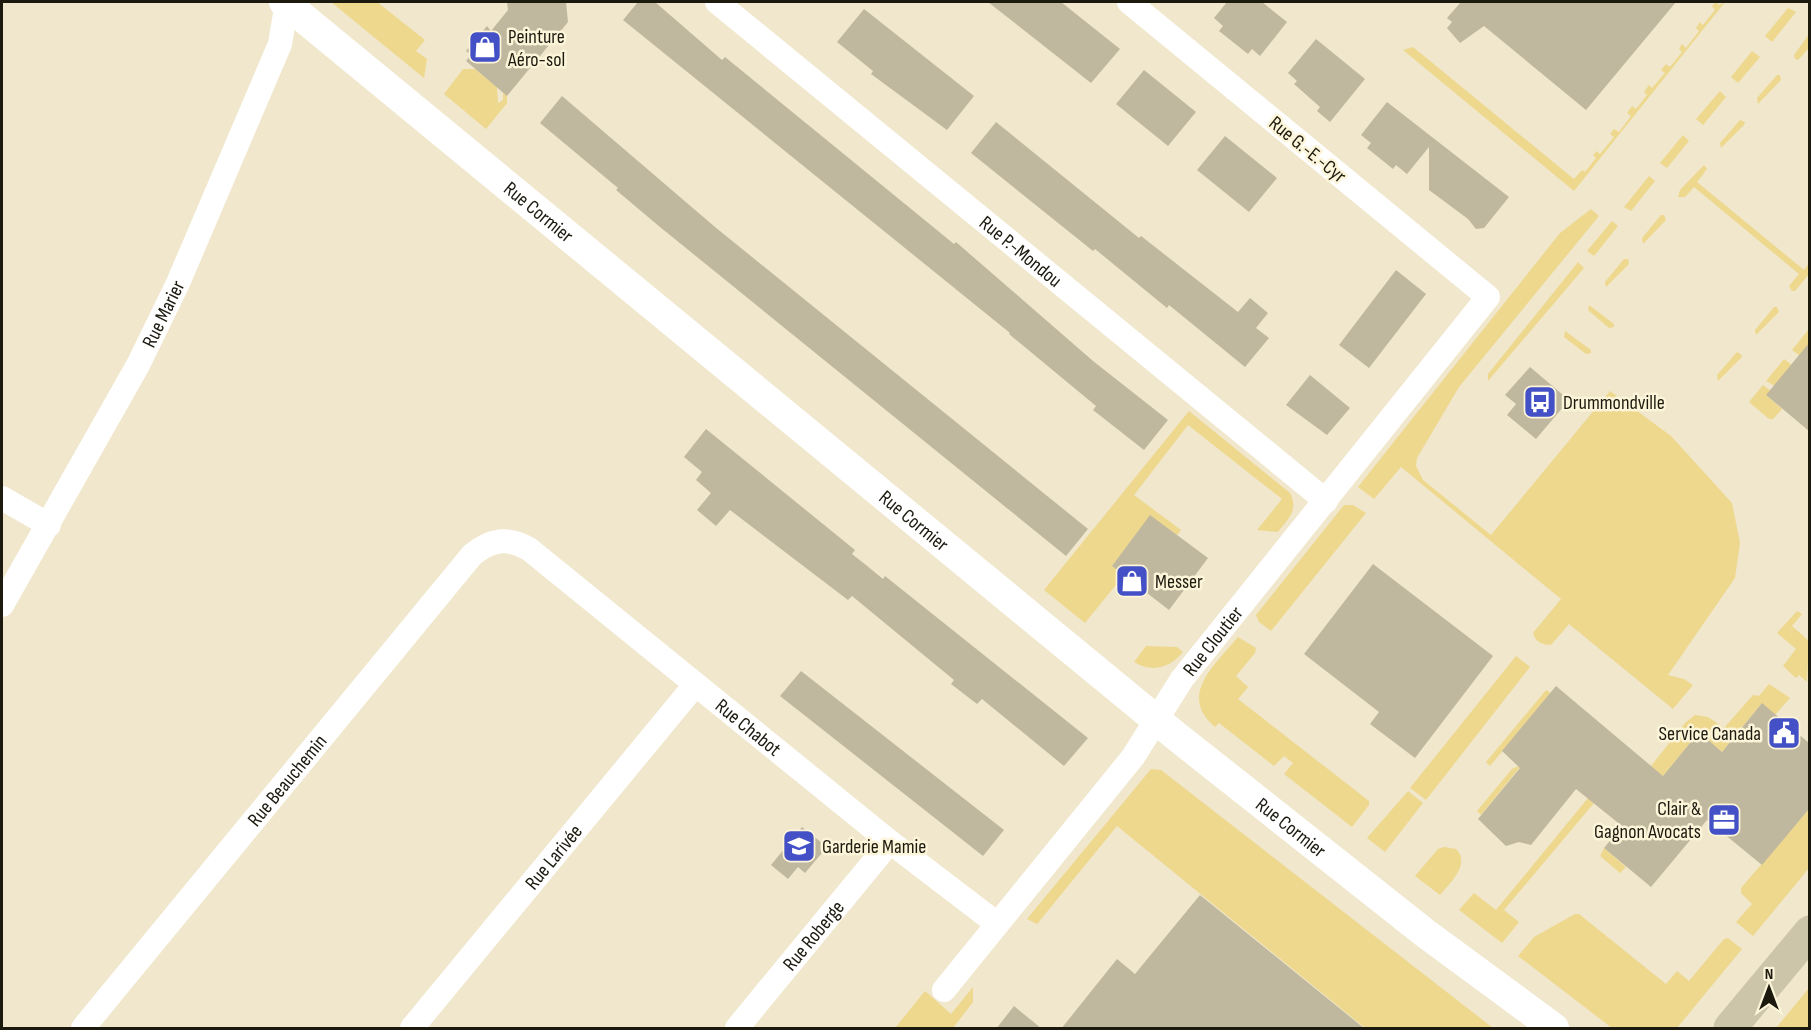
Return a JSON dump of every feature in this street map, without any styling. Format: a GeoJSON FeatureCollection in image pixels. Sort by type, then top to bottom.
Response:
{"type":"FeatureCollection","features":[{"type":"Feature","properties":{"kind":"main road"},"geometry":{"type":"LineString","coordinates":[[1730,1029],[1809,932]]}},
{"type":"Feature","properties":{"kind":"street","name":"Rue Marier"},"geometry":{"type":"LineString","coordinates":[[2,605],[118,402],[178,283],[280,44],[286,2]]}},
{"type":"Feature","properties":{"kind":"street","name":"Rue Cormier"},"geometry":{"type":"LineString","coordinates":[[286,2],[1157,721],[1416,926],[1554,1029]]}},
{"type":"Feature","properties":{"kind":"street","name":"Rue P.-Mondou"},"geometry":{"type":"LineString","coordinates":[[717,2],[1326,501]]}},
{"type":"Feature","properties":{"kind":"street","name":"Rue G.-E.-Cyr"},"geometry":{"type":"LineString","coordinates":[[1129,2],[1488,297]]}},
{"type":"Feature","properties":{"kind":"street","name":"Rue Cloutier"},"geometry":{"type":"LineString","coordinates":[[944,990],[985,942],[996,923],[1133,757],[1182,679],[1488,297]]}},
{"type":"Feature","properties":{"kind":"street"},"geometry":{"type":"LineString","coordinates":[[2,498],[49,525]]}},
{"type":"Feature","properties":{"kind":"street","name":"Rue Chabot"},"geometry":{"type":"LineString","coordinates":[[498,541],[518,543],[529,549],[891,842],[996,923]]}},
{"type":"Feature","properties":{"kind":"street","name":"Rue Beauchemin"},"geometry":{"type":"LineString","coordinates":[[82,1029],[472,555],[480,548],[498,541]]}},
{"type":"Feature","properties":{"kind":"street","name":"Rue Larivée"},"geometry":{"type":"LineString","coordinates":[[412,1029],[695,685]]}},
{"type":"Feature","properties":{"kind":"street","name":"Rue Roberge"},"geometry":{"type":"LineString","coordinates":[[736,1029],[891,842]]}},
{"type":"Feature","properties":{"kind":"shaded area"},"geometry":{"type":"Polygon","coordinates":[[[331,2],[377,2],[425,40],[416,51],[427,59],[424,78],[331,2]]]}},
{"type":"Feature","properties":{"kind":"shaded area"},"geometry":{"type":"Polygon","coordinates":[[[1716,2],[1719,5],[1725,2],[1574,191],[1403,50],[1413,47],[1574,179],[1582,170],[1585,172],[1596,158],[1593,155],[1597,151],[1600,154],[1614,137],[1610,134],[1614,129],[1619,132],[1631,116],[1627,113],[1632,106],[1636,109],[1647,95],[1644,92],[1649,85],[1652,88],[1665,73],[1661,70],[1666,64],[1670,67],[1682,52],[1679,49],[1682,44],[1686,48],[1699,31],[1696,28],[1700,22],[1703,25],[1715,10],[1712,6],[1716,2]]]}},
{"type":"Feature","properties":{"kind":"shaded area"},"geometry":{"type":"Polygon","coordinates":[[[1788,8],[1796,12],[1772,42],[1765,36],[1788,8]]]}},
{"type":"Feature","properties":{"kind":"shaded area"},"geometry":{"type":"Polygon","coordinates":[[[1809,34],[1809,48],[1798,60],[1795,59],[1794,55],[1809,34]]]}},
{"type":"Feature","properties":{"kind":"shaded area"},"geometry":{"type":"Polygon","coordinates":[[[1752,51],[1760,57],[1738,83],[1731,77],[1752,51]]]}},
{"type":"Feature","properties":{"kind":"shaded area"},"geometry":{"type":"Polygon","coordinates":[[[463,69],[475,69],[497,87],[498,103],[503,100],[503,92],[507,96],[507,103],[486,129],[444,94],[463,69]]]}},
{"type":"Feature","properties":{"kind":"shaded area"},"geometry":{"type":"Polygon","coordinates":[[[1777,75],[1780,75],[1781,80],[1758,104],[1757,98],[1777,75]]]}},
{"type":"Feature","properties":{"kind":"shaded area"},"geometry":{"type":"Polygon","coordinates":[[[1720,91],[1726,97],[1703,125],[1696,119],[1720,91]]]}},
{"type":"Feature","properties":{"kind":"shaded area"},"geometry":{"type":"Polygon","coordinates":[[[1740,120],[1745,122],[1744,125],[1721,148],[1720,143],[1740,120]]]}},
{"type":"Feature","properties":{"kind":"shaded area"},"geometry":{"type":"Polygon","coordinates":[[[1683,135],[1689,141],[1667,168],[1660,163],[1683,135]]]}},
{"type":"Feature","properties":{"kind":"shaded area"},"geometry":{"type":"Polygon","coordinates":[[[1704,165],[1707,169],[1697,182],[1804,270],[1809,263],[1809,274],[1795,291],[1792,291],[1789,286],[1799,274],[1694,187],[1685,197],[1678,197],[1680,190],[1704,165]]]}},
{"type":"Feature","properties":{"kind":"shaded area"},"geometry":{"type":"Polygon","coordinates":[[[1649,176],[1655,181],[1631,211],[1624,207],[1649,176]]]}},
{"type":"Feature","properties":{"kind":"shaded area"},"geometry":{"type":"Polygon","coordinates":[[[1591,209],[1599,216],[1459,387],[1417,458],[1416,466],[1423,480],[1491,535],[1610,391],[1671,436],[1732,503],[1740,543],[1735,578],[1668,675],[1684,679],[1693,685],[1673,709],[1569,624],[1551,645],[1537,641],[1533,633],[1561,599],[1401,467],[1374,499],[1358,487],[1560,233],[1591,209]]]}},
{"type":"Feature","properties":{"kind":"shaded area"},"geometry":{"type":"Polygon","coordinates":[[[1661,215],[1664,215],[1666,220],[1643,244],[1642,238],[1661,215]]]}},
{"type":"Feature","properties":{"kind":"shaded area"},"geometry":{"type":"Polygon","coordinates":[[[1612,221],[1618,226],[1594,256],[1587,251],[1612,221]]]}},
{"type":"Feature","properties":{"kind":"shaded area"},"geometry":{"type":"Polygon","coordinates":[[[1624,259],[1628,259],[1629,264],[1606,287],[1605,282],[1624,259]]]}},
{"type":"Feature","properties":{"kind":"shaded area"},"geometry":{"type":"Polygon","coordinates":[[[1578,262],[1584,268],[1488,381],[1488,374],[1578,262]]]}},
{"type":"Feature","properties":{"kind":"shaded area"},"geometry":{"type":"Polygon","coordinates":[[[1589,305],[1614,324],[1614,327],[1609,328],[1588,310],[1589,305]]]}},
{"type":"Feature","properties":{"kind":"shaded area"},"geometry":{"type":"Polygon","coordinates":[[[1774,307],[1777,307],[1779,312],[1756,335],[1755,330],[1774,307]]]}},
{"type":"Feature","properties":{"kind":"shaded area"},"geometry":{"type":"Polygon","coordinates":[[[1809,329],[1809,344],[1800,356],[1792,350],[1809,329]]]}},
{"type":"Feature","properties":{"kind":"shaded area"},"geometry":{"type":"Polygon","coordinates":[[[1565,331],[1591,350],[1591,353],[1586,354],[1564,337],[1565,331]]]}},
{"type":"Feature","properties":{"kind":"shaded area"},"geometry":{"type":"Polygon","coordinates":[[[1737,352],[1742,355],[1741,358],[1718,381],[1717,375],[1737,352]]]}},
{"type":"Feature","properties":{"kind":"shaded area"},"geometry":{"type":"Polygon","coordinates":[[[1784,359],[1792,365],[1775,386],[1766,381],[1784,359]]]}},
{"type":"Feature","properties":{"kind":"shaded area"},"geometry":{"type":"Polygon","coordinates":[[[1763,385],[1771,391],[1767,396],[1782,409],[1773,419],[1769,419],[1749,402],[1763,385]]]}},
{"type":"Feature","properties":{"kind":"shaded area"},"geometry":{"type":"Polygon","coordinates":[[[1189,411],[1290,493],[1293,504],[1291,514],[1278,532],[1257,530],[1282,499],[1188,425],[1134,495],[1181,530],[1177,535],[1150,516],[1112,566],[1124,575],[1085,623],[1044,590],[1189,411]]]}},
{"type":"Feature","properties":{"kind":"shaded area"},"geometry":{"type":"Polygon","coordinates":[[[1344,505],[1353,505],[1366,513],[1271,631],[1259,622],[1256,615],[1344,505]]]}},
{"type":"Feature","properties":{"kind":"shaded area"},"geometry":{"type":"Polygon","coordinates":[[[1797,611],[1802,614],[1792,626],[1809,641],[1807,682],[1799,675],[1796,678],[1783,666],[1796,649],[1777,633],[1797,611]]]}},
{"type":"Feature","properties":{"kind":"shaded area"},"geometry":{"type":"Polygon","coordinates":[[[1238,637],[1256,648],[1255,653],[1236,676],[1248,687],[1238,699],[1369,801],[1369,805],[1352,827],[1284,774],[1293,763],[1284,756],[1274,766],[1219,723],[1215,727],[1204,715],[1199,703],[1204,680],[1238,637]]]}},
{"type":"Feature","properties":{"kind":"shaded area"},"geometry":{"type":"Polygon","coordinates":[[[1146,646],[1177,647],[1183,652],[1167,665],[1147,667],[1134,662],[1146,646]]]}},
{"type":"Feature","properties":{"kind":"shaded area"},"geometry":{"type":"Polygon","coordinates":[[[1516,656],[1530,667],[1426,800],[1410,788],[1516,656]]]}},
{"type":"Feature","properties":{"kind":"shaded area"},"geometry":{"type":"Polygon","coordinates":[[[1769,684],[1790,698],[1775,715],[1761,704],[1722,752],[1699,732],[1663,776],[1651,766],[1685,723],[1695,715],[1708,717],[1724,728],[1753,695],[1759,696],[1769,684]]]}},
{"type":"Feature","properties":{"kind":"shaded area"},"geometry":{"type":"Polygon","coordinates":[[[1546,690],[1551,693],[1490,766],[1486,762],[1546,690]]]}},
{"type":"Feature","properties":{"kind":"shaded area"},"geometry":{"type":"Polygon","coordinates":[[[1519,766],[1481,815],[1477,811],[1512,769],[1519,766]]]}},
{"type":"Feature","properties":{"kind":"shaded area"},"geometry":{"type":"Polygon","coordinates":[[[1151,769],[1161,770],[1493,1028],[1365,1028],[1117,826],[1037,924],[1027,919],[1151,769]]]}},
{"type":"Feature","properties":{"kind":"shaded area"},"geometry":{"type":"Polygon","coordinates":[[[1408,791],[1423,803],[1385,852],[1367,838],[1408,791]]]}},
{"type":"Feature","properties":{"kind":"shaded area"},"geometry":{"type":"Polygon","coordinates":[[[1588,798],[1594,803],[1504,910],[1519,922],[1502,943],[1459,910],[1474,893],[1496,910],[1588,798]]]}},
{"type":"Feature","properties":{"kind":"shaded area"},"geometry":{"type":"Polygon","coordinates":[[[1809,809],[1809,868],[1753,936],[1736,922],[1752,904],[1741,893],[1741,888],[1809,809]]]}},
{"type":"Feature","properties":{"kind":"shaded area"},"geometry":{"type":"Polygon","coordinates":[[[1444,847],[1456,849],[1461,861],[1457,873],[1440,895],[1415,876],[1438,849],[1444,847]]]}},
{"type":"Feature","properties":{"kind":"shaded area"},"geometry":{"type":"Polygon","coordinates":[[[1604,848],[1626,867],[1620,873],[1600,856],[1604,848]]]}},
{"type":"Feature","properties":{"kind":"shaded area"},"geometry":{"type":"Polygon","coordinates":[[[1575,914],[1579,914],[1666,984],[1677,971],[1689,981],[1724,939],[1728,938],[1742,949],[1677,1028],[1612,1028],[1518,956],[1534,937],[1575,914]]]}},
{"type":"Feature","properties":{"kind":"shaded area"},"geometry":{"type":"Polygon","coordinates":[[[973,987],[973,1002],[953,1028],[895,1028],[925,991],[951,1014],[973,987]]]}},
{"type":"Feature","properties":{"kind":"shaded area"},"geometry":{"type":"Polygon","coordinates":[[[1809,988],[1809,1028],[1776,1028],[1809,988]]]}},
{"type":"Feature","properties":{"kind":"building"},"geometry":{"type":"Polygon","coordinates":[[[507,2],[566,2],[568,22],[507,96],[466,61],[471,55],[466,51],[487,26],[491,31],[508,10],[507,2]]]}},
{"type":"Feature","properties":{"kind":"building"},"geometry":{"type":"Polygon","coordinates":[[[638,2],[655,2],[722,60],[725,57],[954,244],[956,242],[1093,361],[1168,420],[1144,450],[1093,410],[1096,406],[1010,333],[623,20],[638,2]]]}},
{"type":"Feature","properties":{"kind":"building"},"geometry":{"type":"Polygon","coordinates":[[[988,2],[1061,2],[1120,49],[1091,83],[988,2]]]}},
{"type":"Feature","properties":{"kind":"building"},"geometry":{"type":"Polygon","coordinates":[[[1227,2],[1262,2],[1287,22],[1260,56],[1252,49],[1248,54],[1219,31],[1223,26],[1214,18],[1227,2]]]}},
{"type":"Feature","properties":{"kind":"building"},"geometry":{"type":"Polygon","coordinates":[[[1461,2],[1676,2],[1586,110],[1484,26],[1460,43],[1447,28],[1452,22],[1447,18],[1461,2]]]}},
{"type":"Feature","properties":{"kind":"building"},"geometry":{"type":"Polygon","coordinates":[[[864,9],[974,96],[947,130],[871,74],[873,71],[837,42],[864,9]]]}},
{"type":"Feature","properties":{"kind":"building"},"geometry":{"type":"Polygon","coordinates":[[[1316,39],[1365,79],[1330,122],[1317,111],[1320,107],[1294,84],[1297,81],[1288,73],[1316,39]]]}},
{"type":"Feature","properties":{"kind":"building"},"geometry":{"type":"Polygon","coordinates":[[[1144,70],[1196,112],[1168,146],[1116,104],[1144,70]]]}},
{"type":"Feature","properties":{"kind":"building"},"geometry":{"type":"Polygon","coordinates":[[[562,96],[715,227],[1088,529],[1066,556],[660,227],[616,190],[618,188],[540,123],[562,96]]]}},
{"type":"Feature","properties":{"kind":"building"},"geometry":{"type":"Polygon","coordinates":[[[1387,102],[1509,197],[1484,228],[1476,229],[1468,219],[1429,190],[1429,147],[1407,174],[1396,165],[1393,169],[1367,148],[1371,143],[1361,135],[1387,102]]]}},
{"type":"Feature","properties":{"kind":"building"},"geometry":{"type":"Polygon","coordinates":[[[996,122],[1139,238],[1141,236],[1238,312],[1250,298],[1268,313],[1256,328],[1269,338],[1245,367],[1169,305],[1167,308],[1095,249],[1093,251],[971,153],[996,122]]]}},
{"type":"Feature","properties":{"kind":"building"},"geometry":{"type":"Polygon","coordinates":[[[1225,136],[1277,178],[1249,212],[1197,170],[1225,136]]]}},
{"type":"Feature","properties":{"kind":"building"},"geometry":{"type":"Polygon","coordinates":[[[1396,270],[1426,294],[1369,368],[1339,345],[1396,270]]]}},
{"type":"Feature","properties":{"kind":"building"},"geometry":{"type":"Polygon","coordinates":[[[1809,343],[1809,431],[1766,395],[1809,343]]]}},
{"type":"Feature","properties":{"kind":"building","name":"Drummondville"},"geometry":{"type":"Polygon","coordinates":[[[1530,367],[1569,400],[1536,439],[1507,415],[1516,404],[1505,395],[1530,367]]]}},
{"type":"Feature","properties":{"kind":"building"},"geometry":{"type":"Polygon","coordinates":[[[1310,375],[1350,408],[1327,435],[1286,405],[1310,375]]]}},
{"type":"Feature","properties":{"kind":"building"},"geometry":{"type":"Polygon","coordinates":[[[706,429],[855,550],[852,554],[883,579],[885,576],[1088,738],[1064,766],[982,699],[977,704],[951,684],[954,680],[852,596],[848,600],[730,510],[716,526],[697,510],[711,493],[696,480],[702,472],[684,457],[706,429]]]}},
{"type":"Feature","properties":{"kind":"building"},"geometry":{"type":"Polygon","coordinates":[[[1150,515],[1208,558],[1169,610],[1112,566],[1150,515]]]}},
{"type":"Feature","properties":{"kind":"building"},"geometry":{"type":"Polygon","coordinates":[[[1373,564],[1493,656],[1415,758],[1370,724],[1379,712],[1304,654],[1373,564]]]}},
{"type":"Feature","properties":{"kind":"building"},"geometry":{"type":"Polygon","coordinates":[[[801,671],[1004,830],[983,856],[780,696],[801,671]]]}},
{"type":"Feature","properties":{"kind":"building"},"geometry":{"type":"Polygon","coordinates":[[[1556,686],[1663,776],[1699,732],[1722,752],[1762,703],[1809,743],[1809,809],[1762,865],[1707,820],[1651,887],[1604,848],[1622,826],[1576,789],[1531,845],[1519,842],[1506,846],[1478,819],[1520,768],[1502,751],[1556,686]]]}},
{"type":"Feature","properties":{"kind":"building"},"geometry":{"type":"Polygon","coordinates":[[[802,827],[827,847],[805,873],[798,867],[788,879],[771,865],[802,827]]]}},
{"type":"Feature","properties":{"kind":"building"},"geometry":{"type":"Polygon","coordinates":[[[1200,895],[1365,1029],[1061,1029],[1117,959],[1135,974],[1200,895]]]}},
{"type":"Feature","properties":{"kind":"building"},"geometry":{"type":"Polygon","coordinates":[[[1014,1006],[1042,1029],[996,1029],[1014,1006]]]}},
{"type":"Feature","properties":{"kind":"place","name":"Peinture Aéro-sol"},"geometry":{"type":"Point","coordinates":[485,47]}},
{"type":"Feature","properties":{"kind":"place","name":"Drummondville"},"geometry":{"type":"Point","coordinates":[1540,402]}},
{"type":"Feature","properties":{"kind":"place","name":"Messer"},"geometry":{"type":"Point","coordinates":[1132,581]}},
{"type":"Feature","properties":{"kind":"place","name":"Service Canada"},"geometry":{"type":"Point","coordinates":[1784,733]}},
{"type":"Feature","properties":{"kind":"place","name":"Clair & Gagnon Avocats"},"geometry":{"type":"Point","coordinates":[1724,820]}},
{"type":"Feature","properties":{"kind":"place","name":"Garderie Mamie"},"geometry":{"type":"Point","coordinates":[799,846]}}]}
